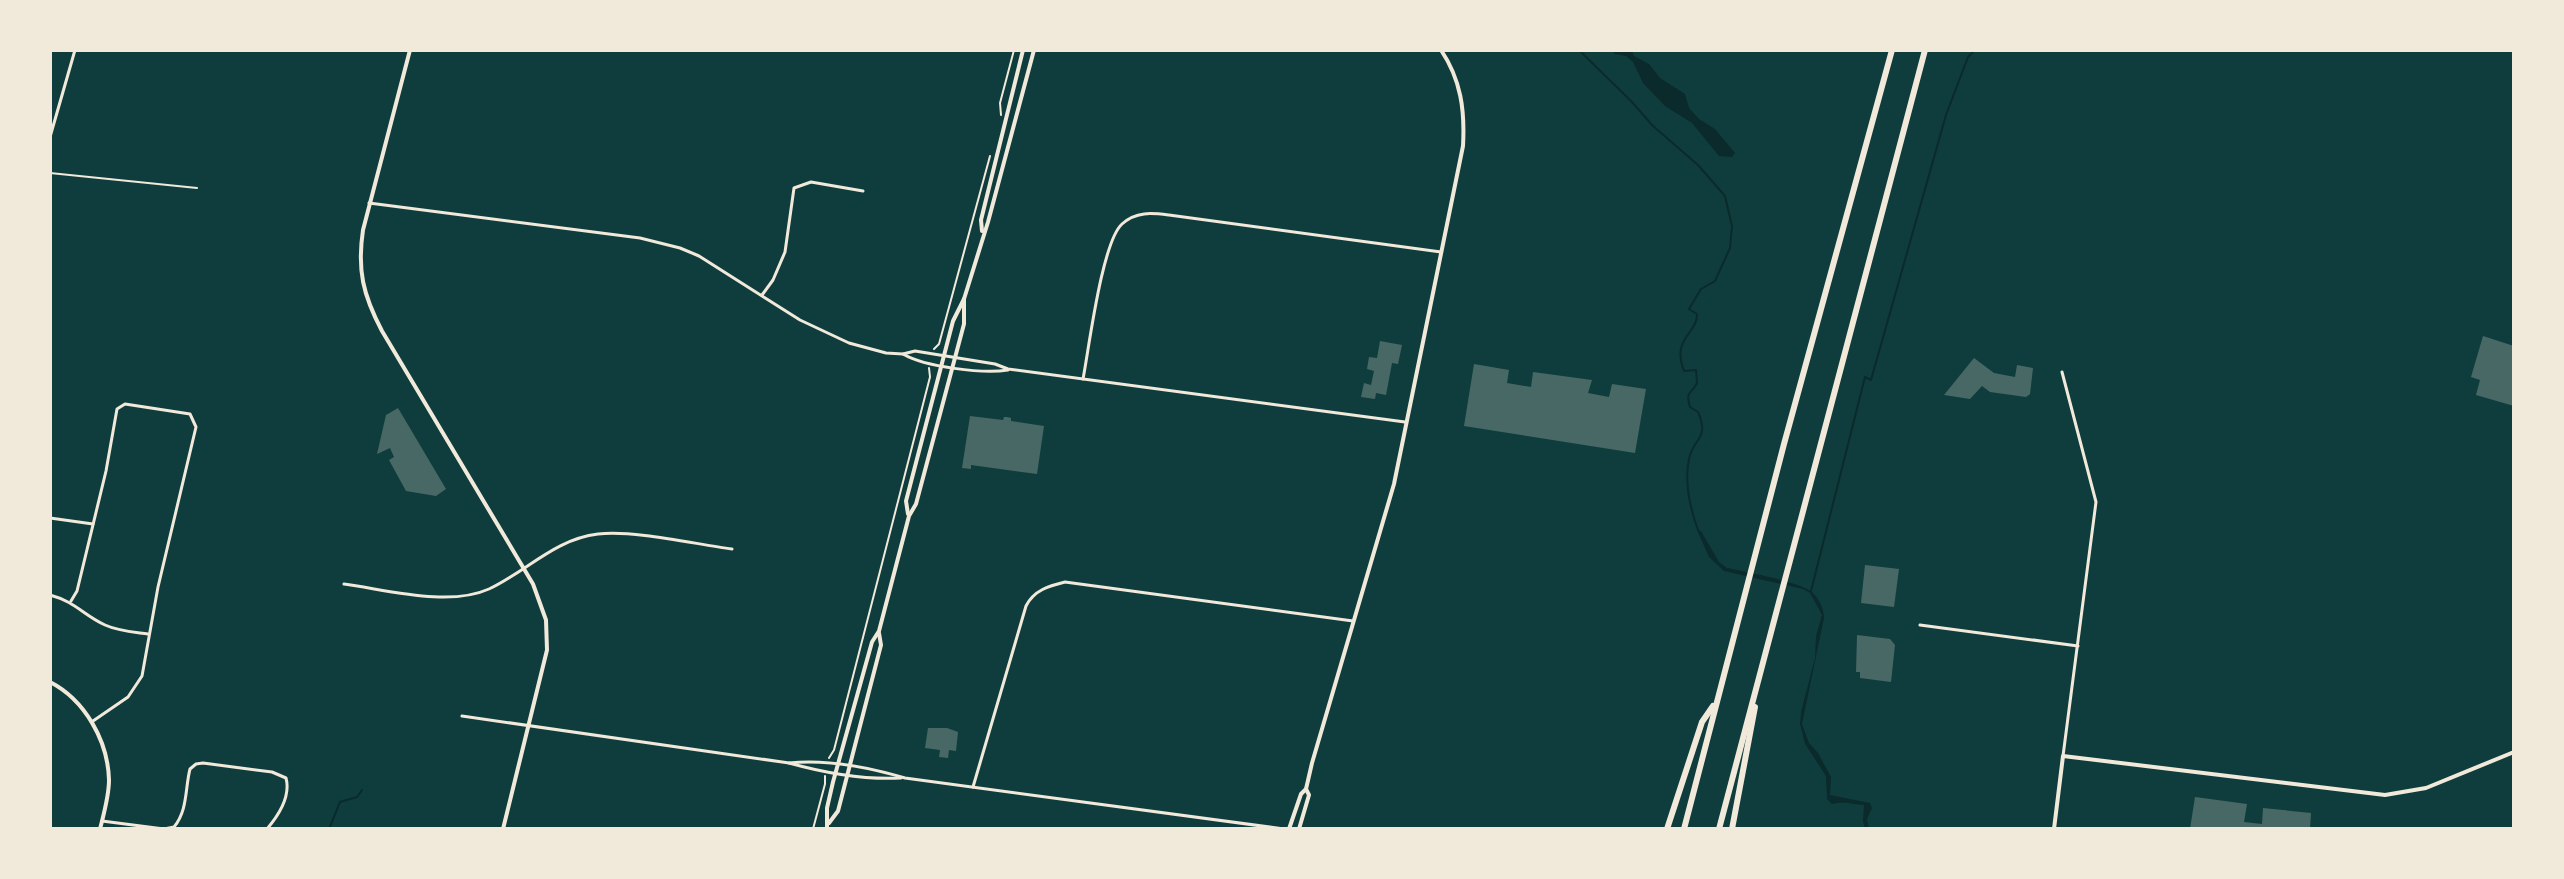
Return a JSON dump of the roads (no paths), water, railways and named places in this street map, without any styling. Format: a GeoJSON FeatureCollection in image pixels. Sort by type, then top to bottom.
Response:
{"type":"FeatureCollection","features":[{"type":"Feature","properties":{"kind":"highway"},"geometry":{"type":"LineString","coordinates":[[1684,829],[1776,471],[1892,50]]}},
{"type":"Feature","properties":{"kind":"highway"},"geometry":{"type":"LineString","coordinates":[[1719,829],[1925,50]]}},
{"type":"Feature","properties":{"kind":"highway"},"geometry":{"type":"LineString","coordinates":[[1732,829],[1763,662]]}},
{"type":"Feature","properties":{"kind":"highway"},"geometry":{"type":"LineString","coordinates":[[1667,829],[1702,722],[1717,699]]}},
{"type":"Feature","properties":{"kind":"street"},"geometry":{"type":"LineString","coordinates":[[50,137],[75,50]]}},
{"type":"Feature","properties":{"kind":"street"},"geometry":{"type":"LineString","coordinates":[[410,50],[369,203],[360,251],[361,282],[368,304],[540,599],[547,629],[545,663],[503,829]]}},
{"type":"Feature","properties":{"kind":"street"},"geometry":{"type":"LineString","coordinates":[[982,235],[981,220],[1023,50]]}},
{"type":"Feature","properties":{"kind":"street"},"geometry":{"type":"LineString","coordinates":[[909,516],[906,501],[953,321],[964,299],[1034,50]]}},
{"type":"Feature","properties":{"kind":"street"},"geometry":{"type":"LineString","coordinates":[[789,763],[814,760],[838,763],[905,778],[1286,829],[1306,789],[1386,516],[1463,146],[1465,121],[1457,81],[1441,50]]}},
{"type":"Feature","properties":{"kind":"street"},"geometry":{"type":"LineString","coordinates":[[762,295],[773,280],[785,252],[794,188],[811,182],[863,191]]}},
{"type":"Feature","properties":{"kind":"street"},"geometry":{"type":"LineString","coordinates":[[369,203],[661,242],[699,256],[828,335],[867,350],[903,354],[915,351],[995,364],[1008,369],[1407,422]]}},
{"type":"Feature","properties":{"kind":"street"},"geometry":{"type":"LineString","coordinates":[[1083,379],[1107,252],[1121,225],[1137,215],[1169,215],[1441,252]]}},
{"type":"Feature","properties":{"kind":"street"},"geometry":{"type":"LineString","coordinates":[[828,826],[827,808],[838,763],[872,642],[879,631],[909,516],[916,504],[964,324],[964,299]]}},
{"type":"Feature","properties":{"kind":"street"},"geometry":{"type":"LineString","coordinates":[[903,354],[942,365],[995,372],[1008,369]]}},
{"type":"Feature","properties":{"kind":"street"},"geometry":{"type":"LineString","coordinates":[[2054,829],[2096,502],[2062,372]]}},
{"type":"Feature","properties":{"kind":"street"},"geometry":{"type":"LineString","coordinates":[[1224,397],[1225,391]]}},
{"type":"Feature","properties":{"kind":"street"},"geometry":{"type":"LineString","coordinates":[[71,601],[77,591],[106,471],[117,409],[125,404],[190,414],[196,427],[148,634],[145,662],[136,688],[128,697],[91,722]]}},
{"type":"Feature","properties":{"kind":"street"},"geometry":{"type":"LineString","coordinates":[[50,518],[93,524]]}},
{"type":"Feature","properties":{"kind":"street"},"geometry":{"type":"LineString","coordinates":[[344,584],[463,597],[489,589],[565,542],[601,533],[732,549]]}},
{"type":"Feature","properties":{"kind":"street"},"geometry":{"type":"LineString","coordinates":[[973,787],[1026,606],[1038,592],[1049,586],[1065,582],[1355,621]]}},
{"type":"Feature","properties":{"kind":"street"},"geometry":{"type":"LineString","coordinates":[[50,595],[71,601],[102,624],[148,634]]}},
{"type":"Feature","properties":{"kind":"street"},"geometry":{"type":"LineString","coordinates":[[1920,625],[2078,646]]}},
{"type":"Feature","properties":{"kind":"street"},"geometry":{"type":"LineString","coordinates":[[828,826],[838,811],[850,766],[881,645],[879,631]]}},
{"type":"Feature","properties":{"kind":"street"},"geometry":{"type":"LineString","coordinates":[[50,682],[71,696],[100,737],[109,778],[100,829]]}},
{"type":"Feature","properties":{"kind":"street"},"geometry":{"type":"LineString","coordinates":[[462,716],[882,779],[905,778]]}},
{"type":"Feature","properties":{"kind":"street"},"geometry":{"type":"LineString","coordinates":[[2063,756],[2385,795],[2426,788],[2514,752]]}},
{"type":"Feature","properties":{"kind":"street"},"geometry":{"type":"LineString","coordinates":[[102,821],[164,829],[174,827],[179,821],[186,796],[190,769],[203,763],[272,772],[286,778],[288,788],[283,805],[267,829]]}},
{"type":"Feature","properties":{"kind":"street"},"geometry":{"type":"LineString","coordinates":[[1306,789],[1309,795],[1302,829],[1321,829]]}},
{"type":"Feature","properties":{"kind":"water"},"geometry":{"type":"Polygon","coordinates":[[[1611,50],[1632,50],[1634,56],[1649,64],[1660,78],[1685,94],[1689,108],[1715,129],[1735,153],[1732,157],[1719,156],[1692,123],[1665,106],[1643,83],[1633,62],[1611,50]]]}},
{"type":"Feature","properties":{"kind":"water"},"geometry":{"type":"Polygon","coordinates":[[[1697,530],[1701,531],[1719,562],[1727,568],[1803,587],[1812,593],[1820,602],[1824,618],[1802,724],[1809,743],[1831,777],[1830,795],[1870,803],[1869,829],[1865,829],[1863,821],[1864,805],[1832,804],[1827,799],[1826,776],[1805,744],[1800,724],[1822,615],[1810,593],[1724,571],[1709,557],[1697,530]]]}},
{"type":"Feature","properties":{"kind":"waterway"},"geometry":{"type":"LineString","coordinates":[[1579,50],[1653,126],[1698,165],[1725,196],[1732,226],[1730,248],[1715,281],[1701,289],[1689,309],[1697,314],[1696,321],[1681,351],[1684,371],[1696,370],[1697,383],[1689,395],[1689,402],[1690,407],[1698,412],[1702,428],[1691,452],[1687,477],[1690,504],[1698,530]]}},
{"type":"Feature","properties":{"kind":"waterway"},"geometry":{"type":"LineString","coordinates":[[1811,591],[1865,377],[1871,380],[1946,115],[1968,57],[1975,50]]}},
{"type":"Feature","properties":{"kind":"waterway"},"geometry":{"type":"LineString","coordinates":[[329,829],[340,802],[357,797],[362,790]]}}]}
